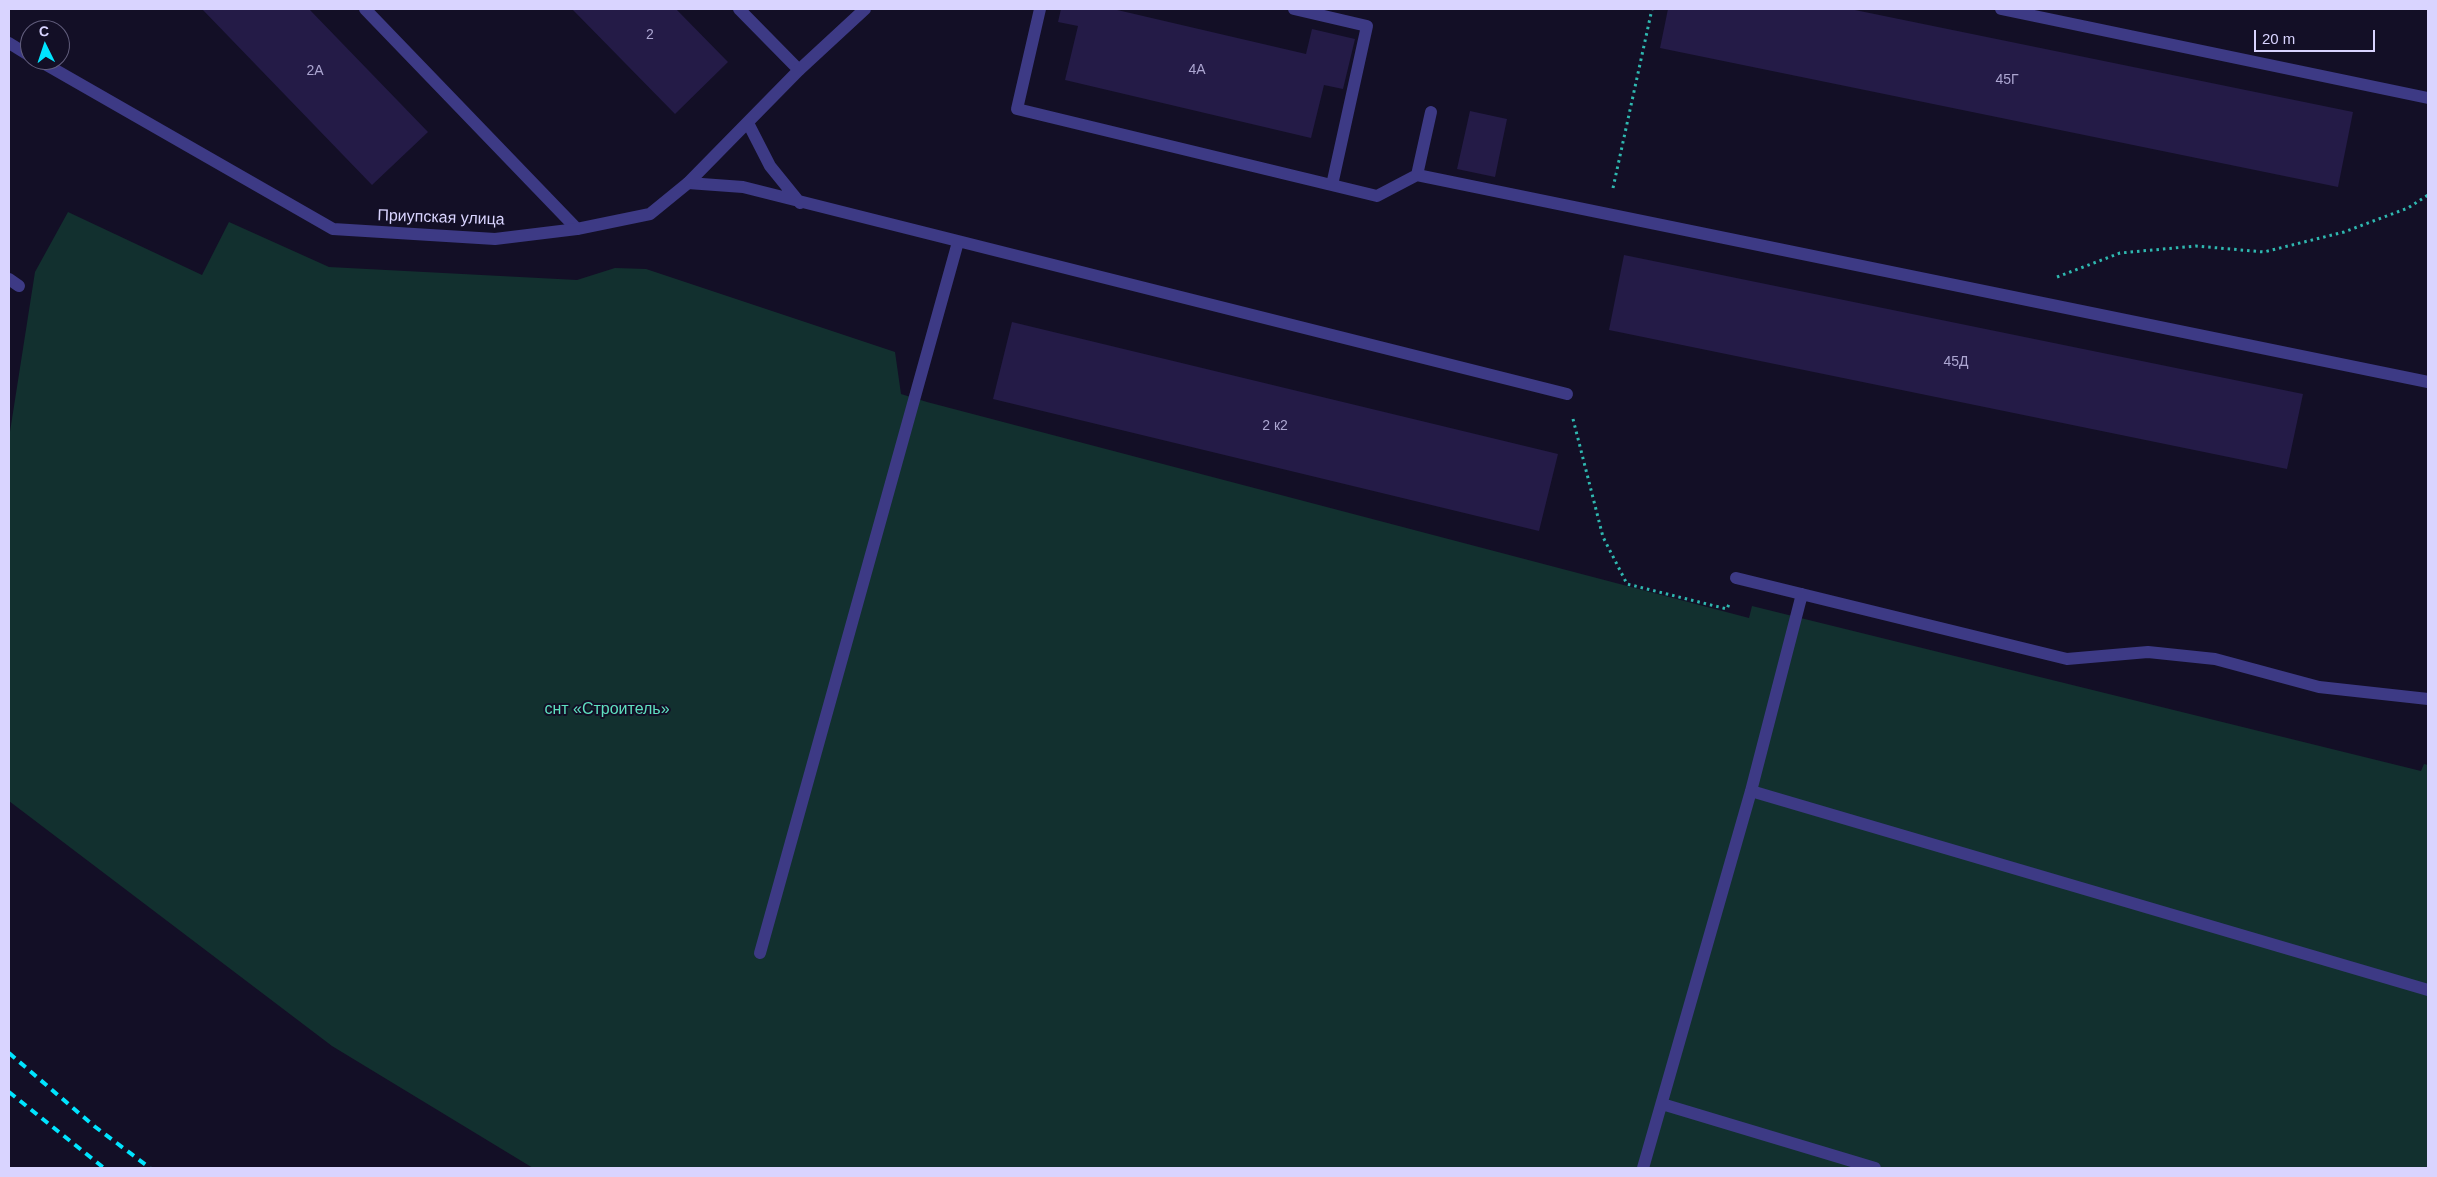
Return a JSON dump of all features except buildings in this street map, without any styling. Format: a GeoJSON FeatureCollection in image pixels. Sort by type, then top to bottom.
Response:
{"type":"FeatureCollection","features":[{"type":"Feature","properties":{"kind":"street"},"geometry":{"type":"LineString","coordinates":[[365,9],[577,229]]}},
{"type":"Feature","properties":{"kind":"street"},"geometry":{"type":"LineString","coordinates":[[739,9],[799,70]]}},
{"type":"Feature","properties":{"kind":"street","name":"Приупская улица"},"geometry":{"type":"LineString","coordinates":[[55,70],[333,229],[496,239],[577,229],[650,214],[688,183],[799,70],[864,9]]}},
{"type":"Feature","properties":{"kind":"street"},"geometry":{"type":"LineString","coordinates":[[1040,9],[1017,110],[1377,196],[1418,175],[2428,382]]}},
{"type":"Feature","properties":{"kind":"street"},"geometry":{"type":"LineString","coordinates":[[1294,9],[1368,26],[1332,184]]}},
{"type":"Feature","properties":{"kind":"street"},"geometry":{"type":"LineString","coordinates":[[2008,9],[2428,98]]}},
{"type":"Feature","properties":{"kind":"street"},"geometry":{"type":"LineString","coordinates":[[9,43],[20,50]]}},
{"type":"Feature","properties":{"kind":"street"},"geometry":{"type":"LineString","coordinates":[[1418,175],[1431,112]]}},
{"type":"Feature","properties":{"kind":"street"},"geometry":{"type":"LineString","coordinates":[[748,123],[770,166],[800,203]]}},
{"type":"Feature","properties":{"kind":"street"},"geometry":{"type":"LineString","coordinates":[[688,183],[742,187],[1567,394]]}},
{"type":"Feature","properties":{"kind":"street"},"geometry":{"type":"LineString","coordinates":[[760,953],[958,242]]}},
{"type":"Feature","properties":{"kind":"street"},"geometry":{"type":"LineString","coordinates":[[1736,578],[2067,659],[2148,652],[2215,659],[2319,687],[2428,698]]}},
{"type":"Feature","properties":{"kind":"street"},"geometry":{"type":"LineString","coordinates":[[1643,1168],[1751,791],[1802,594]]}},
{"type":"Feature","properties":{"kind":"street"},"geometry":{"type":"LineString","coordinates":[[1751,791],[2428,990]]}},
{"type":"Feature","properties":{"kind":"street"},"geometry":{"type":"LineString","coordinates":[[1662,1104],[1875,1168]]}},
{"type":"Feature","properties":{"kind":"path"},"geometry":{"type":"LineString","coordinates":[[1607,215],[1652,9]]}},
{"type":"Feature","properties":{"kind":"path"},"geometry":{"type":"LineString","coordinates":[[2049,280],[2120,254],[2196,246],[2264,252],[2344,232],[2408,208],[2428,195]]}},
{"type":"Feature","properties":{"kind":"path"},"geometry":{"type":"LineString","coordinates":[[1567,394],[1602,537],[1627,584],[1727,609],[1736,578]]}},
{"type":"Feature","properties":{"kind":"green space","name":"снт «Строитель»"},"geometry":{"type":"Polygon","coordinates":[[[68,212],[202,275],[229,222],[329,267],[577,280],[615,268],[646,269],[895,352],[901,394],[927,402],[1749,618],[1752,606],[2421,771],[2424,764],[2428,765],[2428,1168],[533,1168],[332,1046],[9,801],[9,438],[35,272],[68,212]]]}},
{"type":"Feature","properties":{"kind":"railway"},"geometry":{"type":"LineString","coordinates":[[9,1053],[94,1126],[150,1168]]}},
{"type":"Feature","properties":{"kind":"railway"},"geometry":{"type":"LineString","coordinates":[[9,1092],[104,1168]]}}]}
